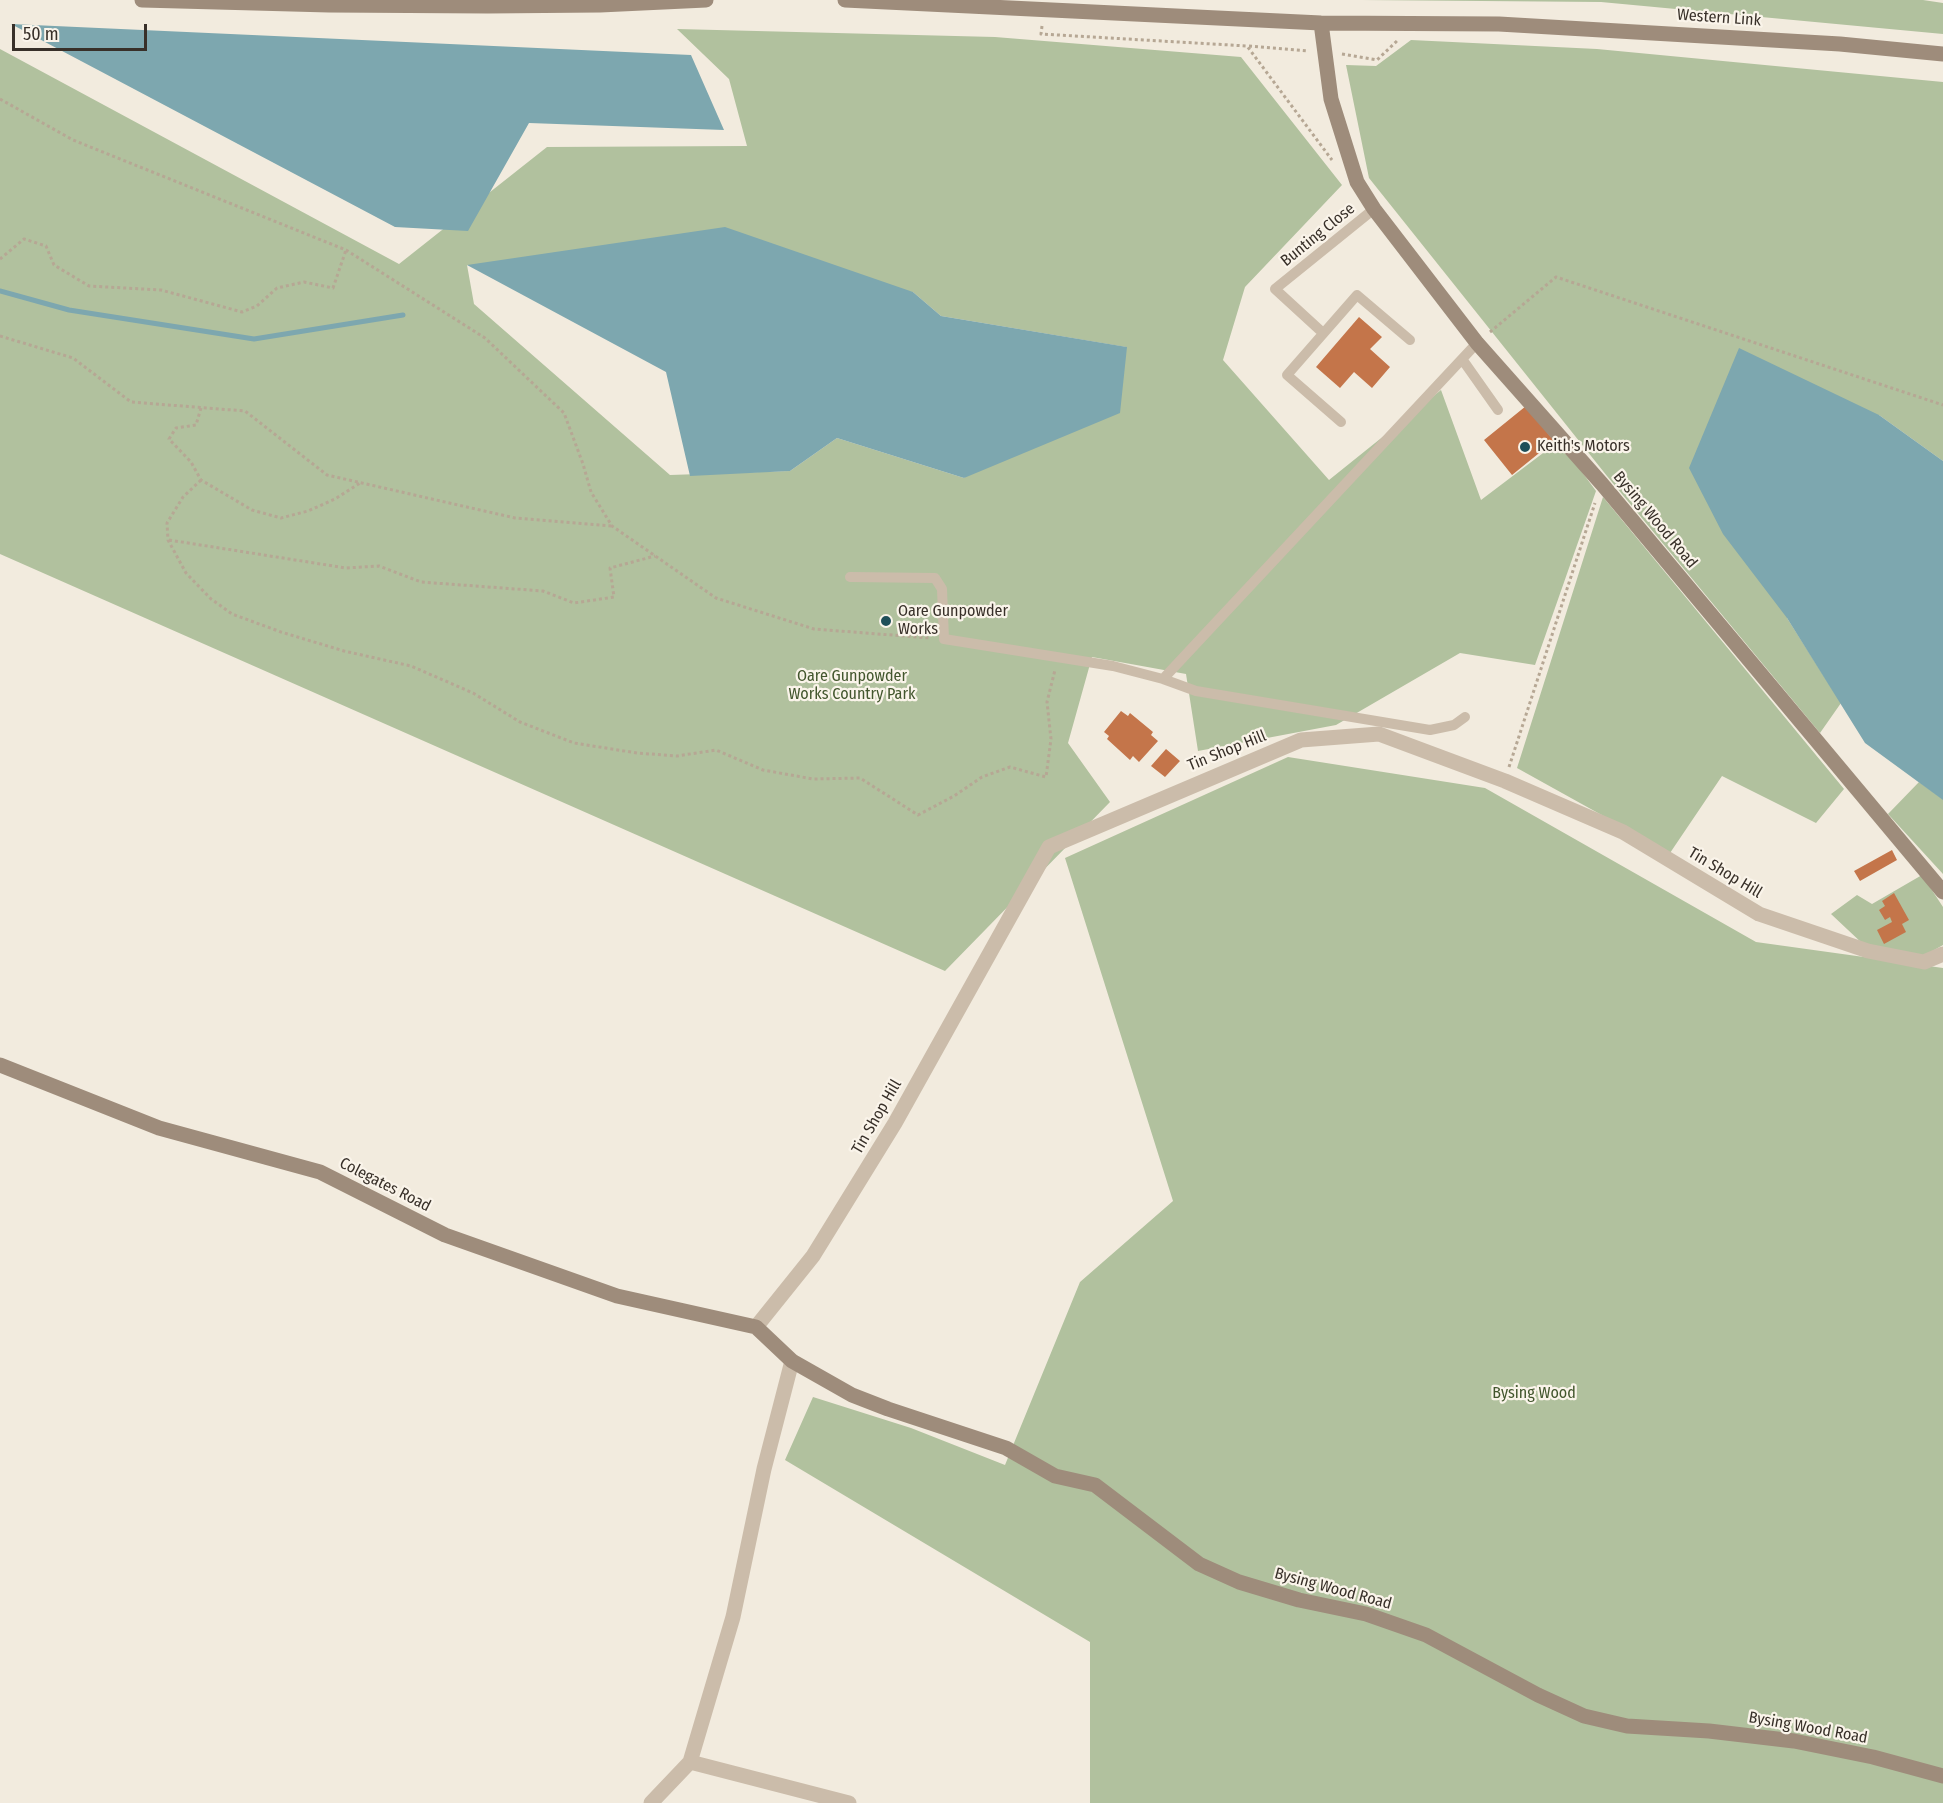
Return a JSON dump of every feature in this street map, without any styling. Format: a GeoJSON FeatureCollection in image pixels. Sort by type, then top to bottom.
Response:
{"type":"FeatureCollection","features":[{"type":"Feature","properties":{"kind":"street"},"geometry":{"type":"LineString","coordinates":[[142,0],[600,5],[706,0]]}},
{"type":"Feature","properties":{"kind":"street","name":"Western Link"},"geometry":{"type":"LineString","coordinates":[[845,0],[1042,10],[1111,6],[1321,22],[1523,25],[1817,43],[1943,54]]}},
{"type":"Feature","properties":{"kind":"street","name":"Bysing Wood Road"},"geometry":{"type":"LineString","coordinates":[[1321,22],[1331,99],[1357,182],[1374,209],[1477,343],[1602,484],[1943,892]]}},
{"type":"Feature","properties":{"kind":"street","name":"Tin Shop Hill"},"geometry":{"type":"LineString","coordinates":[[756,1327],[813,1256],[895,1124],[1049,846],[1301,740],[1379,734],[1505,781],[1623,832],[1759,914],[1868,951],[1924,962],[1943,954]]}},
{"type":"Feature","properties":{"kind":"street","name":"Colegates Road"},"geometry":{"type":"LineString","coordinates":[[0,1065],[159,1128],[320,1172],[445,1235],[617,1296],[756,1327]]}},
{"type":"Feature","properties":{"kind":"street","name":"Bysing Wood Road"},"geometry":{"type":"LineString","coordinates":[[756,1327],[792,1361],[852,1395],[1006,1448],[1055,1476],[1095,1485],[1199,1564],[1239,1582],[1299,1600],[1366,1614],[1426,1635],[1538,1695],[1584,1716],[1627,1726],[1709,1731],[1794,1741],[1873,1757],[1943,1776]]}},
{"type":"Feature","properties":{"kind":"street"},"geometry":{"type":"LineString","coordinates":[[651,1803],[690,1761],[733,1617],[764,1469],[792,1361]]}},
{"type":"Feature","properties":{"kind":"street"},"geometry":{"type":"LineString","coordinates":[[690,1761],[849,1803]]}},
{"type":"Feature","properties":{"kind":"lane","name":"Bunting Close"},"geometry":{"type":"LineString","coordinates":[[1323,333],[1275,289],[1374,209]]}},
{"type":"Feature","properties":{"kind":"lane"},"geometry":{"type":"LineString","coordinates":[[1341,422],[1287,375],[1357,295],[1410,340]]}},
{"type":"Feature","properties":{"kind":"lane"},"geometry":{"type":"LineString","coordinates":[[1163,679],[1477,343]]}},
{"type":"Feature","properties":{"kind":"lane"},"geometry":{"type":"LineString","coordinates":[[1462,359],[1498,410]]}},
{"type":"Feature","properties":{"kind":"lane"},"geometry":{"type":"LineString","coordinates":[[850,577],[935,578],[942,590],[944,639],[1113,666],[1163,679],[1196,691],[1430,730],[1454,725],[1465,717]]}},
{"type":"Feature","properties":{"kind":"path"},"geometry":{"type":"LineString","coordinates":[[1042,10],[1041,34],[1247,46],[1335,164]]}},
{"type":"Feature","properties":{"kind":"path"},"geometry":{"type":"LineString","coordinates":[[0,99],[73,140],[346,250],[485,338],[564,413],[584,464],[591,492],[612,526],[716,598],[814,629],[944,639]]}},
{"type":"Feature","properties":{"kind":"path"},"geometry":{"type":"LineString","coordinates":[[0,259],[24,239],[46,246],[54,265],[89,286],[161,290],[242,312],[257,306],[277,288],[304,282],[333,288],[346,250]]}},
{"type":"Feature","properties":{"kind":"path"},"geometry":{"type":"LineString","coordinates":[[1477,343],[1556,277],[1943,405]]}},
{"type":"Feature","properties":{"kind":"path"},"geometry":{"type":"LineString","coordinates":[[0,336],[73,358],[131,402],[245,411],[327,475],[514,518],[612,526]]}},
{"type":"Feature","properties":{"kind":"path"},"geometry":{"type":"LineString","coordinates":[[201,408],[196,425],[176,428],[169,439],[191,462],[201,480],[252,510],[281,518],[308,511],[335,499],[360,483]]}},
{"type":"Feature","properties":{"kind":"path"},"geometry":{"type":"LineString","coordinates":[[201,480],[183,497],[166,523],[168,540],[186,573],[211,599],[232,614],[344,651],[411,666],[473,693],[520,722],[574,743],[637,753],[677,756],[716,750],[763,770],[813,779],[860,778],[918,815],[982,777],[1010,767],[1046,777],[1051,739],[1047,702],[1058,657]]}},
{"type":"Feature","properties":{"kind":"path"},"geometry":{"type":"LineString","coordinates":[[1505,781],[1602,484]]}},
{"type":"Feature","properties":{"kind":"path"},"geometry":{"type":"LineString","coordinates":[[168,540],[346,568],[379,566],[421,582],[543,591],[574,603],[614,597],[610,568],[655,556]]}},
{"type":"Feature","properties":{"kind":"green space"},"geometry":{"type":"Polygon","coordinates":[[[1362,0],[1923,0],[1943,3],[1943,34],[1601,2],[1362,0]]]}},
{"type":"Feature","properties":{"kind":"green space","name":"Oare Gunpowder Works Country Park"},"geometry":{"type":"Polygon","coordinates":[[[677,29],[995,37],[1241,57],[1342,185],[1245,287],[1223,360],[1329,480],[1441,390],[1481,500],[1559,441],[1596,491],[1535,665],[1460,653],[1336,725],[1198,751],[1186,674],[1092,657],[1068,743],[1110,802],[945,971],[0,554],[0,49],[399,264],[547,147],[747,146],[729,79],[677,29]],[[467,265],[474,304],[670,475],[790,471],[837,438],[964,478],[1126,347],[941,316],[913,292],[467,265]]]}},
{"type":"Feature","properties":{"kind":"green space"},"geometry":{"type":"Polygon","coordinates":[[[1411,40],[1597,49],[1943,82],[1943,461],[1879,415],[1787,618],[1841,703],[1820,733],[1607,476],[1369,178],[1346,65],[1376,66],[1411,40]]]}},
{"type":"Feature","properties":{"kind":"green space"},"geometry":{"type":"Polygon","coordinates":[[[1603,497],[1844,789],[1816,823],[1722,776],[1670,853],[1517,768],[1603,497]]]}},
{"type":"Feature","properties":{"kind":"green space","name":"Bysing Wood"},"geometry":{"type":"Polygon","coordinates":[[[1288,757],[1485,788],[1756,942],[1943,968],[1943,1803],[1090,1803],[1090,1642],[785,1460],[813,1397],[911,1428],[1005,1465],[1080,1282],[1173,1201],[1065,858],[1288,757]]]}},
{"type":"Feature","properties":{"kind":"green space"},"geometry":{"type":"Polygon","coordinates":[[[1919,782],[1943,799],[1943,874],[1888,814],[1919,782]]]}},
{"type":"Feature","properties":{"kind":"green space"},"geometry":{"type":"Polygon","coordinates":[[[1922,875],[1943,907],[1943,945],[1922,957],[1864,945],[1831,914],[1857,895],[1872,904],[1922,875]]]}},
{"type":"Feature","properties":{"kind":"water"},"geometry":{"type":"Polygon","coordinates":[[[11,24],[691,55],[724,130],[529,123],[468,231],[395,227],[11,24]]]}},
{"type":"Feature","properties":{"kind":"water"},"geometry":{"type":"Polygon","coordinates":[[[725,227],[913,292],[941,316],[1127,347],[1120,413],[964,478],[837,438],[790,471],[690,476],[666,372],[467,265],[725,227]]]}},
{"type":"Feature","properties":{"kind":"water"},"geometry":{"type":"Polygon","coordinates":[[[1739,348],[1879,415],[1943,461],[1943,800],[1865,743],[1787,618],[1723,534],[1689,468],[1739,348]]]}},
{"type":"Feature","properties":{"kind":"building"},"geometry":{"type":"Polygon","coordinates":[[[1359,317],[1382,337],[1370,349],[1390,367],[1372,388],[1354,372],[1340,388],[1316,367],[1359,317]]]}},
{"type":"Feature","properties":{"kind":"building"},"geometry":{"type":"Polygon","coordinates":[[[1526,406],[1554,441],[1512,475],[1484,440],[1526,406]]]}},
{"type":"Feature","properties":{"kind":"building"},"geometry":{"type":"Polygon","coordinates":[[[1121,711],[1128,716],[1130,713],[1153,732],[1151,735],[1158,741],[1139,762],[1133,756],[1130,760],[1107,739],[1109,736],[1104,732],[1121,711]]]}},
{"type":"Feature","properties":{"kind":"building"},"geometry":{"type":"Polygon","coordinates":[[[1166,749],[1180,761],[1165,777],[1151,766],[1166,749]]]}},
{"type":"Feature","properties":{"kind":"building"},"geometry":{"type":"Polygon","coordinates":[[[1892,850],[1897,860],[1860,881],[1854,871],[1892,850]]]}},
{"type":"Feature","properties":{"kind":"building"},"geometry":{"type":"Polygon","coordinates":[[[1894,893],[1909,920],[1902,924],[1906,932],[1884,944],[1877,930],[1892,922],[1890,917],[1885,920],[1879,910],[1885,906],[1882,901],[1894,893]]]}},
{"type":"Feature","properties":{"kind":"waterway"},"geometry":{"type":"LineString","coordinates":[[0,291],[69,310],[254,339],[403,315]]}},
{"type":"Feature","properties":{"kind":"place","name":"Keith's Motors"},"geometry":{"type":"Point","coordinates":[1525,447]}},
{"type":"Feature","properties":{"kind":"place","name":"Oare Gunpowder Works"},"geometry":{"type":"Point","coordinates":[886,621]}}]}
